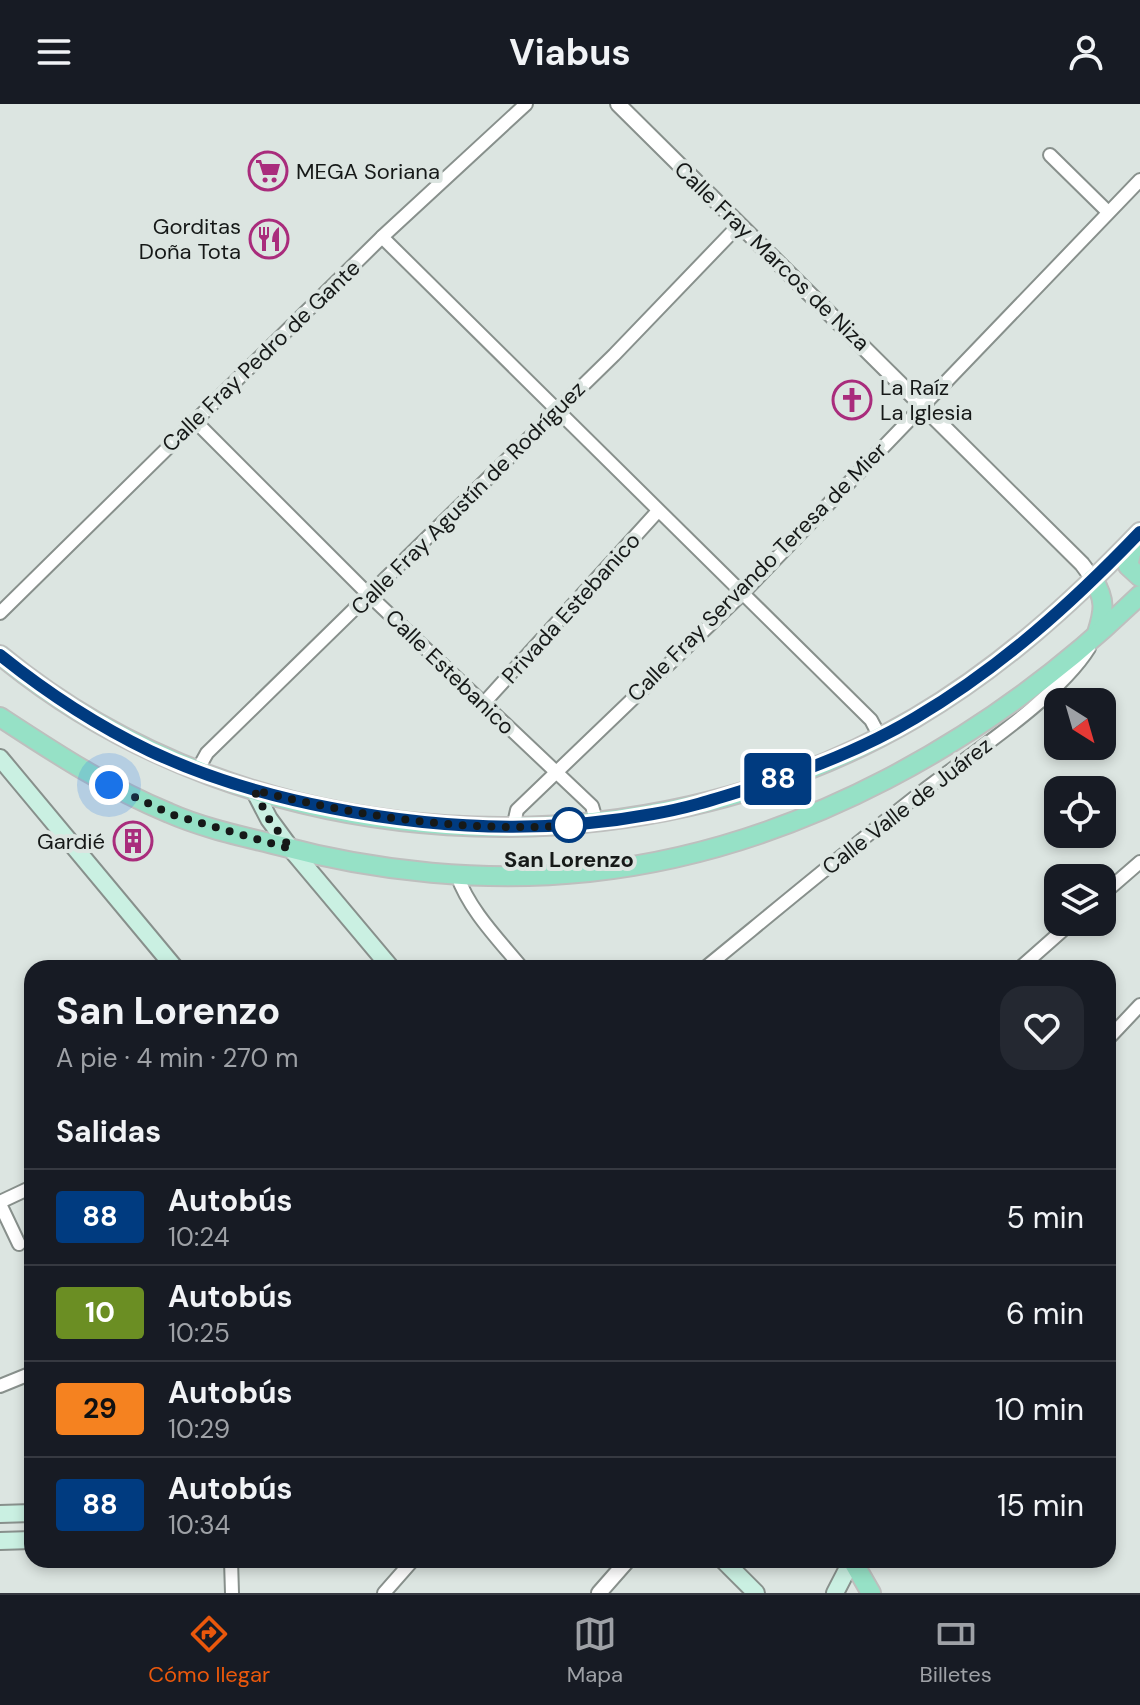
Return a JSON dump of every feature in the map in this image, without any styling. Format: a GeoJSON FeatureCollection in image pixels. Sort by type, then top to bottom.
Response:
{"type":"FeatureCollection","features":[{"type":"Feature","properties":{"kind":"main road"},"geometry":{"type":"LineString","coordinates":[[0,655],[45,689],[106,728],[197,771],[254,790],[368,815],[429,823],[513,828],[597,823],[657,814],[724,796],[787,776],[880,737],[959,691],[1003,659],[1038,631],[1137,535]]}},
{"type":"Feature","properties":{"kind":"main road"},"geometry":{"type":"LineString","coordinates":[[1137,535],[1128,566],[1140,577]]}},
{"type":"Feature","properties":{"kind":"main road"},"geometry":{"type":"LineString","coordinates":[[1093,579],[1104,604],[1097,633]]}},
{"type":"Feature","properties":{"kind":"main road"},"geometry":{"type":"LineString","coordinates":[[0,717],[86,772],[132,797],[173,815],[291,849],[374,866],[457,875],[527,876],[590,872],[699,851],[773,828],[866,789],[955,740],[1035,685],[1140,595]]}},
{"type":"Feature","properties":{"kind":"main road"},"geometry":{"type":"LineString","coordinates":[[0,758],[168,960]]}},
{"type":"Feature","properties":{"kind":"main road"},"geometry":{"type":"LineString","coordinates":[[254,790],[269,819],[291,849],[384,960]]}},
{"type":"Feature","properties":{"kind":"main road"},"geometry":{"type":"LineString","coordinates":[[0,1514],[24,1513]]}},
{"type":"Feature","properties":{"kind":"main road"},"geometry":{"type":"LineString","coordinates":[[0,1541],[24,1540]]}},
{"type":"Feature","properties":{"kind":"main road"},"geometry":{"type":"LineString","coordinates":[[731,1568],[756,1593]]}},
{"type":"Feature","properties":{"kind":"main road"},"geometry":{"type":"LineString","coordinates":[[835,1593],[848,1568]]}},
{"type":"Feature","properties":{"kind":"main road"},"geometry":{"type":"LineString","coordinates":[[857,1568],[871,1593]]}},
{"type":"Feature","properties":{"kind":"street","name":"Calle Fray Pedro de Gante"},"geometry":{"type":"LineString","coordinates":[[0,613],[382,237],[526,104]]}},
{"type":"Feature","properties":{"kind":"street","name":"Calle Fray Marcos de Niza"},"geometry":{"type":"LineString","coordinates":[[618,104],[922,404],[1082,564],[1093,579]]}},
{"type":"Feature","properties":{"kind":"street"},"geometry":{"type":"LineString","coordinates":[[1050,155],[1108,212]]}},
{"type":"Feature","properties":{"kind":"street","name":"Calle Fray Servando Teresa de Mier"},"geometry":{"type":"LineString","coordinates":[[513,828],[517,810],[743,593],[1140,180]]}},
{"type":"Feature","properties":{"kind":"street","name":"Calle Fray Agustín de Rodríguez"},"geometry":{"type":"LineString","coordinates":[[197,771],[207,753],[557,410],[739,225]]}},
{"type":"Feature","properties":{"kind":"street"},"geometry":{"type":"LineString","coordinates":[[382,237],[871,720],[880,737]]}},
{"type":"Feature","properties":{"kind":"street","name":"Calle Estebanico"},"geometry":{"type":"LineString","coordinates":[[195,421],[369,595],[592,806],[597,823]]}},
{"type":"Feature","properties":{"kind":"street","name":"Privada Estebanico"},"geometry":{"type":"LineString","coordinates":[[483,704],[658,511]]}},
{"type":"Feature","properties":{"kind":"street","name":"Calle Valle de Juárez"},"geometry":{"type":"LineString","coordinates":[[715,960],[890,817],[1027,711],[1076,665],[1097,633]]}},
{"type":"Feature","properties":{"kind":"street"},"geometry":{"type":"LineString","coordinates":[[1116,883],[1140,862]]}},
{"type":"Feature","properties":{"kind":"street"},"geometry":{"type":"LineString","coordinates":[[457,875],[462,889],[516,960]]}},
{"type":"Feature","properties":{"kind":"street"},"geometry":{"type":"LineString","coordinates":[[1029,960],[1056,936]]}},
{"type":"Feature","properties":{"kind":"street"},"geometry":{"type":"LineString","coordinates":[[1116,1030],[1140,1005]]}},
{"type":"Feature","properties":{"kind":"street"},"geometry":{"type":"LineString","coordinates":[[19,1244],[0,1203],[24,1191]]}},
{"type":"Feature","properties":{"kind":"street"},"geometry":{"type":"LineString","coordinates":[[0,1386],[24,1376]]}},
{"type":"Feature","properties":{"kind":"street"},"geometry":{"type":"LineString","coordinates":[[231,1568],[232,1593]]}},
{"type":"Feature","properties":{"kind":"street"},"geometry":{"type":"LineString","coordinates":[[384,1593],[406,1568]]}},
{"type":"Feature","properties":{"kind":"street"},"geometry":{"type":"LineString","coordinates":[[599,1593],[621,1568]]}},
{"type":"Feature","properties":{"kind":"bus line","name":"88"},"geometry":{"type":"LineString","coordinates":[[0,655],[45,689],[106,728],[197,771],[254,790],[368,815],[429,823],[513,828],[597,823],[657,814],[724,796],[787,776],[880,737],[959,691],[1003,659],[1038,631],[1140,532]]}},
{"type":"Feature","properties":{"kind":"place","name":"MEGA Soriana"},"geometry":{"type":"Point","coordinates":[268,171]}},
{"type":"Feature","properties":{"kind":"place","name":"Gorditas Doña Tota"},"geometry":{"type":"Point","coordinates":[269,239]}},
{"type":"Feature","properties":{"kind":"place","name":"La Raíz La Iglesia"},"geometry":{"type":"Point","coordinates":[852,400]}},
{"type":"Feature","properties":{"kind":"place","name":"San Lorenzo"},"geometry":{"type":"Point","coordinates":[569,825]}},
{"type":"Feature","properties":{"kind":"place","name":"Gardié"},"geometry":{"type":"Point","coordinates":[133,841]}},
{"type":"Feature","properties":{"kind":"route"},"geometry":{"type":"LineString","coordinates":[[109,785],[173,815],[291,849],[269,819],[254,790],[368,815],[429,823],[513,828],[576,825],[569,825]]}}]}
